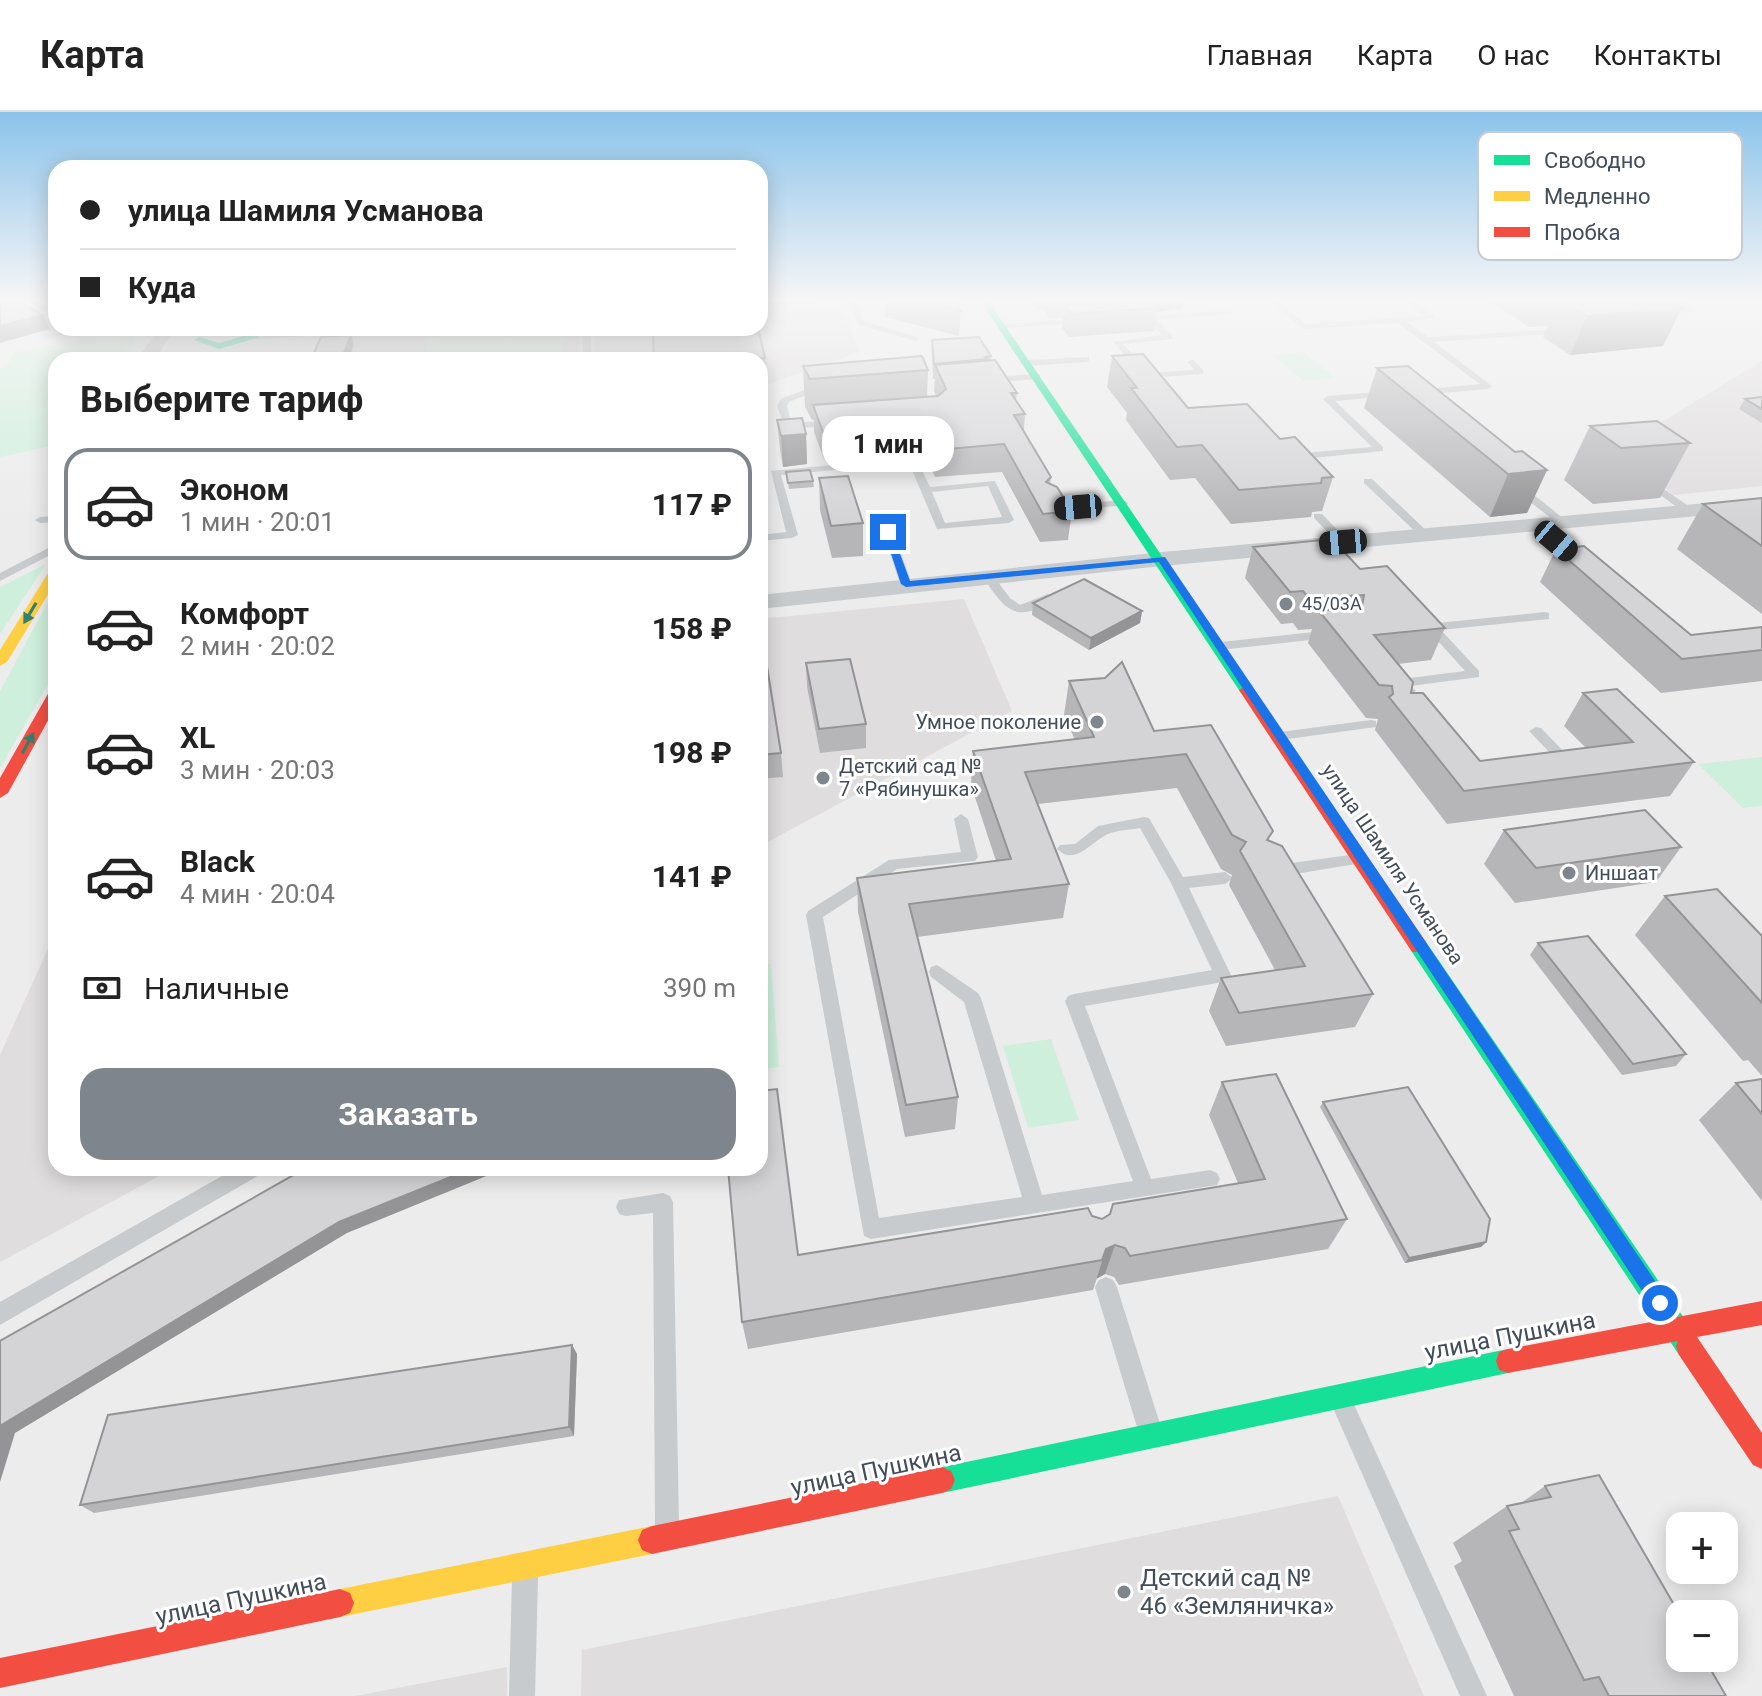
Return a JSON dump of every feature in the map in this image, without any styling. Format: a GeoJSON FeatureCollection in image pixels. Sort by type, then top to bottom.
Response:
{"type":"FeatureCollection","features":[{"type":"Feature","properties":{"kind":"street","name":"улица Шамиля Усманова"},"geometry":{"type":"LineString","coordinates":[[1035,373],[1762,1456]]}},
{"type":"Feature","properties":{"kind":"street"},"geometry":{"type":"LineString","coordinates":[[768,601],[1162,559],[1762,504]]}},
{"type":"Feature","properties":{"kind":"street"},"geometry":{"type":"LineString","coordinates":[[0,662],[48,583]]}},
{"type":"Feature","properties":{"kind":"street"},"geometry":{"type":"LineString","coordinates":[[2,789],[48,706]]}},
{"type":"Feature","properties":{"kind":"street","name":"улица Пушкина"},"geometry":{"type":"LineString","coordinates":[[0,1673],[668,1538],[1153,1437],[1338,1395],[1762,1313]]}},
{"type":"Feature","properties":{"kind":"lane"},"geometry":{"type":"LineString","coordinates":[[969,382],[1017,373]]}},
{"type":"Feature","properties":{"kind":"lane"},"geometry":{"type":"LineString","coordinates":[[1145,373],[1148,376],[1188,373]]}},
{"type":"Feature","properties":{"kind":"lane"},"geometry":{"type":"LineString","coordinates":[[1280,447],[1290,457],[1380,449],[1328,399],[1488,386],[1470,373]]}},
{"type":"Feature","properties":{"kind":"lane"},"geometry":{"type":"LineString","coordinates":[[827,385],[785,400],[782,406],[786,420],[812,426],[843,424]]}},
{"type":"Feature","properties":{"kind":"lane"},"geometry":{"type":"LineString","coordinates":[[1338,453],[1351,465]]}},
{"type":"Feature","properties":{"kind":"lane"},"geometry":{"type":"LineString","coordinates":[[768,537],[792,535],[775,473],[912,460],[941,527],[1009,520],[991,483],[926,490]]}},
{"type":"Feature","properties":{"kind":"lane"},"geometry":{"type":"LineString","coordinates":[[1640,475],[1689,511]]}},
{"type":"Feature","properties":{"kind":"lane"},"geometry":{"type":"LineString","coordinates":[[1368,481],[1425,535]]}},
{"type":"Feature","properties":{"kind":"lane"},"geometry":{"type":"LineString","coordinates":[[1530,497],[1563,522]]}},
{"type":"Feature","properties":{"kind":"lane"},"geometry":{"type":"LineString","coordinates":[[1051,509],[1123,503]]}},
{"type":"Feature","properties":{"kind":"lane"},"geometry":{"type":"LineString","coordinates":[[1006,513],[1024,512]]}},
{"type":"Feature","properties":{"kind":"lane"},"geometry":{"type":"LineString","coordinates":[[1318,516],[1343,542]]}},
{"type":"Feature","properties":{"kind":"lane"},"geometry":{"type":"LineString","coordinates":[[40,520],[48,520]]}},
{"type":"Feature","properties":{"kind":"lane"},"geometry":{"type":"LineString","coordinates":[[1536,525],[1588,569]]}},
{"type":"Feature","properties":{"kind":"lane"},"geometry":{"type":"LineString","coordinates":[[888,532],[906,584]]}},
{"type":"Feature","properties":{"kind":"lane"},"geometry":{"type":"LineString","coordinates":[[0,578],[48,551]]}},
{"type":"Feature","properties":{"kind":"lane"},"geometry":{"type":"LineString","coordinates":[[988,576],[1006,601],[1019,610],[1048,598]]}},
{"type":"Feature","properties":{"kind":"lane"},"geometry":{"type":"LineString","coordinates":[[1422,706],[1402,683],[1474,674],[1432,627],[1545,616]]}},
{"type":"Feature","properties":{"kind":"lane"},"geometry":{"type":"LineString","coordinates":[[1220,646],[1346,632]]}},
{"type":"Feature","properties":{"kind":"lane"},"geometry":{"type":"LineString","coordinates":[[1280,736],[1371,724]]}},
{"type":"Feature","properties":{"kind":"lane"},"geometry":{"type":"LineString","coordinates":[[1534,762],[1563,759],[1536,731]]}},
{"type":"Feature","properties":{"kind":"lane"},"geometry":{"type":"LineString","coordinates":[[961,819],[970,857],[894,864],[814,915],[871,1229],[1210,1179]]}},
{"type":"Feature","properties":{"kind":"lane"},"geometry":{"type":"LineString","coordinates":[[1065,849],[1078,849],[1103,830],[1144,822],[1179,883],[1223,975],[1074,1001],[1145,1188]]}},
{"type":"Feature","properties":{"kind":"lane"},"geometry":{"type":"LineString","coordinates":[[1265,872],[1362,859]]}},
{"type":"Feature","properties":{"kind":"lane"},"geometry":{"type":"LineString","coordinates":[[1179,883],[1225,878]]}},
{"type":"Feature","properties":{"kind":"lane"},"geometry":{"type":"LineString","coordinates":[[937,972],[972,998],[1035,1206]]}},
{"type":"Feature","properties":{"kind":"lane"},"geometry":{"type":"LineString","coordinates":[[0,1314],[240,1176]]}},
{"type":"Feature","properties":{"kind":"lane"},"geometry":{"type":"LineString","coordinates":[[1079,1199],[1087,1224]]}},
{"type":"Feature","properties":{"kind":"lane"},"geometry":{"type":"LineString","coordinates":[[626,1207],[663,1202],[668,1538]]}},
{"type":"Feature","properties":{"kind":"lane"},"geometry":{"type":"LineString","coordinates":[[1106,1287],[1153,1437]]}},
{"type":"Feature","properties":{"kind":"lane"},"geometry":{"type":"LineString","coordinates":[[1338,1395],[1474,1696]]}},
{"type":"Feature","properties":{"kind":"lane"},"geometry":{"type":"LineString","coordinates":[[522,1696],[525,1566]]}},
{"type":"Feature","properties":{"kind":"shaded area"},"geometry":{"type":"Polygon","coordinates":[[[768,373],[800,373],[768,384],[768,373]]]}},
{"type":"Feature","properties":{"kind":"shaded area"},"geometry":{"type":"Polygon","coordinates":[[[1742,373],[1762,373],[1762,486],[1674,495],[1614,451],[1742,373]]]}},
{"type":"Feature","properties":{"kind":"shaded area","name":"Детский сад № 7 «Рябинушка»"},"geometry":{"type":"Polygon","coordinates":[[[964,599],[1012,711],[768,842],[768,618],[964,599]]]}},
{"type":"Feature","properties":{"kind":"shaded area"},"geometry":{"type":"Polygon","coordinates":[[[48,949],[48,1176],[159,1176],[0,1262],[0,1055],[48,949]]]}},
{"type":"Feature","properties":{"kind":"shaded area","name":"Детский сад № 46 «Земляничка»"},"geometry":{"type":"Polygon","coordinates":[[[1338,1496],[1424,1696],[581,1696],[582,1650],[1338,1496]]]}},
{"type":"Feature","properties":{"kind":"shaded area"},"geometry":{"type":"Polygon","coordinates":[[[507,1667],[507,1696],[355,1696],[507,1667]]]}},
{"type":"Feature","properties":{"kind":"green space"},"geometry":{"type":"Polygon","coordinates":[[[0,373],[48,373],[48,447],[0,457],[0,373]]]}},
{"type":"Feature","properties":{"kind":"green space"},"geometry":{"type":"Polygon","coordinates":[[[1294,373],[1329,373],[1335,378],[1303,381],[1294,373]]]}},
{"type":"Feature","properties":{"kind":"green space"},"geometry":{"type":"Polygon","coordinates":[[[46,564],[0,634],[0,587],[46,564]]]}},
{"type":"Feature","properties":{"kind":"green space"},"geometry":{"type":"Polygon","coordinates":[[[48,602],[48,684],[0,768],[0,691],[48,602]]]}},
{"type":"Feature","properties":{"kind":"green space"},"geometry":{"type":"Polygon","coordinates":[[[1762,757],[1762,806],[1743,808],[1698,764],[1762,757]]]}},
{"type":"Feature","properties":{"kind":"green space"},"geometry":{"type":"Polygon","coordinates":[[[771,964],[779,1067],[768,1068],[768,965],[771,964]]]}},
{"type":"Feature","properties":{"kind":"green space"},"geometry":{"type":"Polygon","coordinates":[[[1051,1039],[1079,1120],[1028,1128],[1003,1046],[1051,1039]]]}},
{"type":"Feature","properties":{"kind":"building"},"geometry":{"type":"Polygon","coordinates":[[[807,373],[890,373],[810,379],[807,373]]]}},
{"type":"Feature","properties":{"kind":"building"},"geometry":{"type":"Polygon","coordinates":[[[939,373],[1004,373],[1017,393],[1011,393],[1025,414],[1014,415],[1051,477],[1046,482],[1057,487],[1072,511],[1043,514],[1004,444],[936,450],[924,424],[823,432],[813,405],[938,396],[946,389],[939,373]]]}},
{"type":"Feature","properties":{"kind":"building"},"geometry":{"type":"Polygon","coordinates":[[[1125,373],[1159,373],[1188,408],[1247,404],[1280,439],[1295,437],[1333,477],[1322,478],[1321,483],[1239,490],[1202,445],[1177,447],[1131,388],[1137,388],[1125,373]]]}},
{"type":"Feature","properties":{"kind":"building"},"geometry":{"type":"Polygon","coordinates":[[[1383,373],[1417,373],[1515,452],[1522,451],[1547,470],[1508,474],[1383,373]]]}},
{"type":"Feature","properties":{"kind":"building"},"geometry":{"type":"Polygon","coordinates":[[[1762,397],[1762,409],[1745,399],[1762,397]]]}},
{"type":"Feature","properties":{"kind":"building"},"geometry":{"type":"Polygon","coordinates":[[[802,418],[806,434],[781,436],[777,420],[802,418]]]}},
{"type":"Feature","properties":{"kind":"building"},"geometry":{"type":"Polygon","coordinates":[[[1657,421],[1690,443],[1621,448],[1590,426],[1657,421]]]}},
{"type":"Feature","properties":{"kind":"building"},"geometry":{"type":"Polygon","coordinates":[[[810,470],[813,481],[788,483],[786,472],[810,470]]]}},
{"type":"Feature","properties":{"kind":"building"},"geometry":{"type":"Polygon","coordinates":[[[848,476],[863,523],[831,526],[819,478],[848,476]]]}},
{"type":"Feature","properties":{"kind":"building"},"geometry":{"type":"Polygon","coordinates":[[[1762,498],[1762,546],[1703,504],[1762,498]]]}},
{"type":"Feature","properties":{"kind":"building"},"geometry":{"type":"Polygon","coordinates":[[[1332,539],[1360,569],[1387,566],[1445,628],[1374,635],[1413,682],[1411,693],[1423,693],[1480,761],[1633,742],[1583,693],[1617,689],[1694,762],[1464,791],[1389,697],[1393,694],[1392,686],[1379,685],[1319,611],[1362,606],[1364,595],[1309,598],[1303,591],[1290,592],[1253,547],[1332,539]]]}},
{"type":"Feature","properties":{"kind":"building"},"geometry":{"type":"Polygon","coordinates":[[[1584,546],[1691,635],[1762,627],[1762,650],[1682,659],[1556,549],[1584,546]]]}},
{"type":"Feature","properties":{"kind":"building"},"geometry":{"type":"Polygon","coordinates":[[[1084,579],[1142,611],[1091,638],[1033,603],[1084,579]]]}},
{"type":"Feature","properties":{"kind":"building"},"geometry":{"type":"Polygon","coordinates":[[[850,659],[866,724],[819,729],[806,663],[850,659]]]}},
{"type":"Feature","properties":{"kind":"building"},"geometry":{"type":"Polygon","coordinates":[[[1122,662],[1154,731],[1211,725],[1273,831],[1267,840],[1282,846],[1373,994],[1239,1013],[1221,978],[1305,966],[1240,851],[1246,842],[1232,835],[1186,754],[1025,772],[1069,884],[909,904],[958,1097],[906,1105],[857,878],[1011,859],[973,751],[1094,737],[1069,681],[1105,678],[1122,662]]]}},
{"type":"Feature","properties":{"kind":"building"},"geometry":{"type":"Polygon","coordinates":[[[768,673],[781,753],[768,754],[768,673]]]}},
{"type":"Feature","properties":{"kind":"building"},"geometry":{"type":"Polygon","coordinates":[[[1645,810],[1681,847],[1536,868],[1504,830],[1645,810]]]}},
{"type":"Feature","properties":{"kind":"building"},"geometry":{"type":"Polygon","coordinates":[[[1717,889],[1762,936],[1762,1003],[1665,896],[1717,889]]]}},
{"type":"Feature","properties":{"kind":"building"},"geometry":{"type":"Polygon","coordinates":[[[1588,936],[1686,1054],[1633,1064],[1538,943],[1588,936]]]}},
{"type":"Feature","properties":{"kind":"building"},"geometry":{"type":"Polygon","coordinates":[[[1276,1074],[1347,1219],[1130,1256],[1125,1248],[1115,1245],[1106,1249],[1102,1260],[742,1322],[729,1176],[768,1176],[768,1090],[777,1089],[798,1255],[1088,1208],[1092,1216],[1102,1219],[1110,1214],[1113,1204],[1265,1179],[1222,1082],[1276,1074]]]}},
{"type":"Feature","properties":{"kind":"building"},"geometry":{"type":"Polygon","coordinates":[[[1762,1079],[1762,1114],[1736,1083],[1762,1079]]]}},
{"type":"Feature","properties":{"kind":"building"},"geometry":{"type":"Polygon","coordinates":[[[1408,1087],[1490,1219],[1486,1242],[1409,1258],[1323,1102],[1408,1087]]]}},
{"type":"Feature","properties":{"kind":"building"},"geometry":{"type":"Polygon","coordinates":[[[292,1176],[453,1176],[339,1222],[0,1426],[0,1341],[292,1176]]]}},
{"type":"Feature","properties":{"kind":"building"},"geometry":{"type":"Polygon","coordinates":[[[572,1345],[569,1427],[80,1505],[108,1415],[572,1345]]]}},
{"type":"Feature","properties":{"kind":"building"},"geometry":{"type":"Polygon","coordinates":[[[1599,1475],[1671,1600],[1666,1600],[1666,1672],[1712,1672],[1726,1696],[1609,1696],[1599,1677],[1584,1680],[1509,1531],[1519,1529],[1507,1506],[1551,1497],[1545,1486],[1599,1475]]]}},
{"type":"Feature","properties":{"kind":"traffic: fast"},"geometry":{"type":"LineString","coordinates":[[1033,373],[1246,690]]}},
{"type":"Feature","properties":{"kind":"traffic: fast"},"geometry":{"type":"LineString","coordinates":[[1419,947],[1688,1346]]}},
{"type":"Feature","properties":{"kind":"traffic: fast"},"geometry":{"type":"LineString","coordinates":[[942,1480],[1508,1361]]}},
{"type":"Feature","properties":{"kind":"traffic: slow"},"geometry":{"type":"LineString","coordinates":[[0,662],[48,583]]}},
{"type":"Feature","properties":{"kind":"traffic: slow"},"geometry":{"type":"LineString","coordinates":[[340,1603],[652,1540]]}},
{"type":"Feature","properties":{"kind":"traffic: jam"},"geometry":{"type":"LineString","coordinates":[[1246,690],[1419,947]]}},
{"type":"Feature","properties":{"kind":"traffic: jam"},"geometry":{"type":"LineString","coordinates":[[0,793],[48,706]]}},
{"type":"Feature","properties":{"kind":"traffic: jam"},"geometry":{"type":"LineString","coordinates":[[1508,1361],[1762,1313]]}},
{"type":"Feature","properties":{"kind":"traffic: jam"},"geometry":{"type":"LineString","coordinates":[[1688,1346],[1762,1456]]}},
{"type":"Feature","properties":{"kind":"traffic: jam"},"geometry":{"type":"LineString","coordinates":[[652,1540],[942,1480]]}},
{"type":"Feature","properties":{"kind":"traffic: jam"},"geometry":{"type":"LineString","coordinates":[[0,1673],[340,1603]]}},
{"type":"Feature","properties":{"kind":"place","name":"45/03А"},"geometry":{"type":"Point","coordinates":[1286,604]}},
{"type":"Feature","properties":{"kind":"place","name":"Умное поколение"},"geometry":{"type":"Point","coordinates":[1097,722]}},
{"type":"Feature","properties":{"kind":"place","name":"Детский сад № 7 «Рябинушка»"},"geometry":{"type":"Point","coordinates":[823,778]}},
{"type":"Feature","properties":{"kind":"place","name":"Иншаат"},"geometry":{"type":"Point","coordinates":[1569,873]}},
{"type":"Feature","properties":{"kind":"place","name":"Детский сад № 46 «Земляничка»"},"geometry":{"type":"Point","coordinates":[1124,1592]}},
{"type":"Feature","properties":{"kind":"route"},"geometry":{"type":"LineString","coordinates":[[888,532],[906,584],[1162,559],[1660,1303]]}}]}
